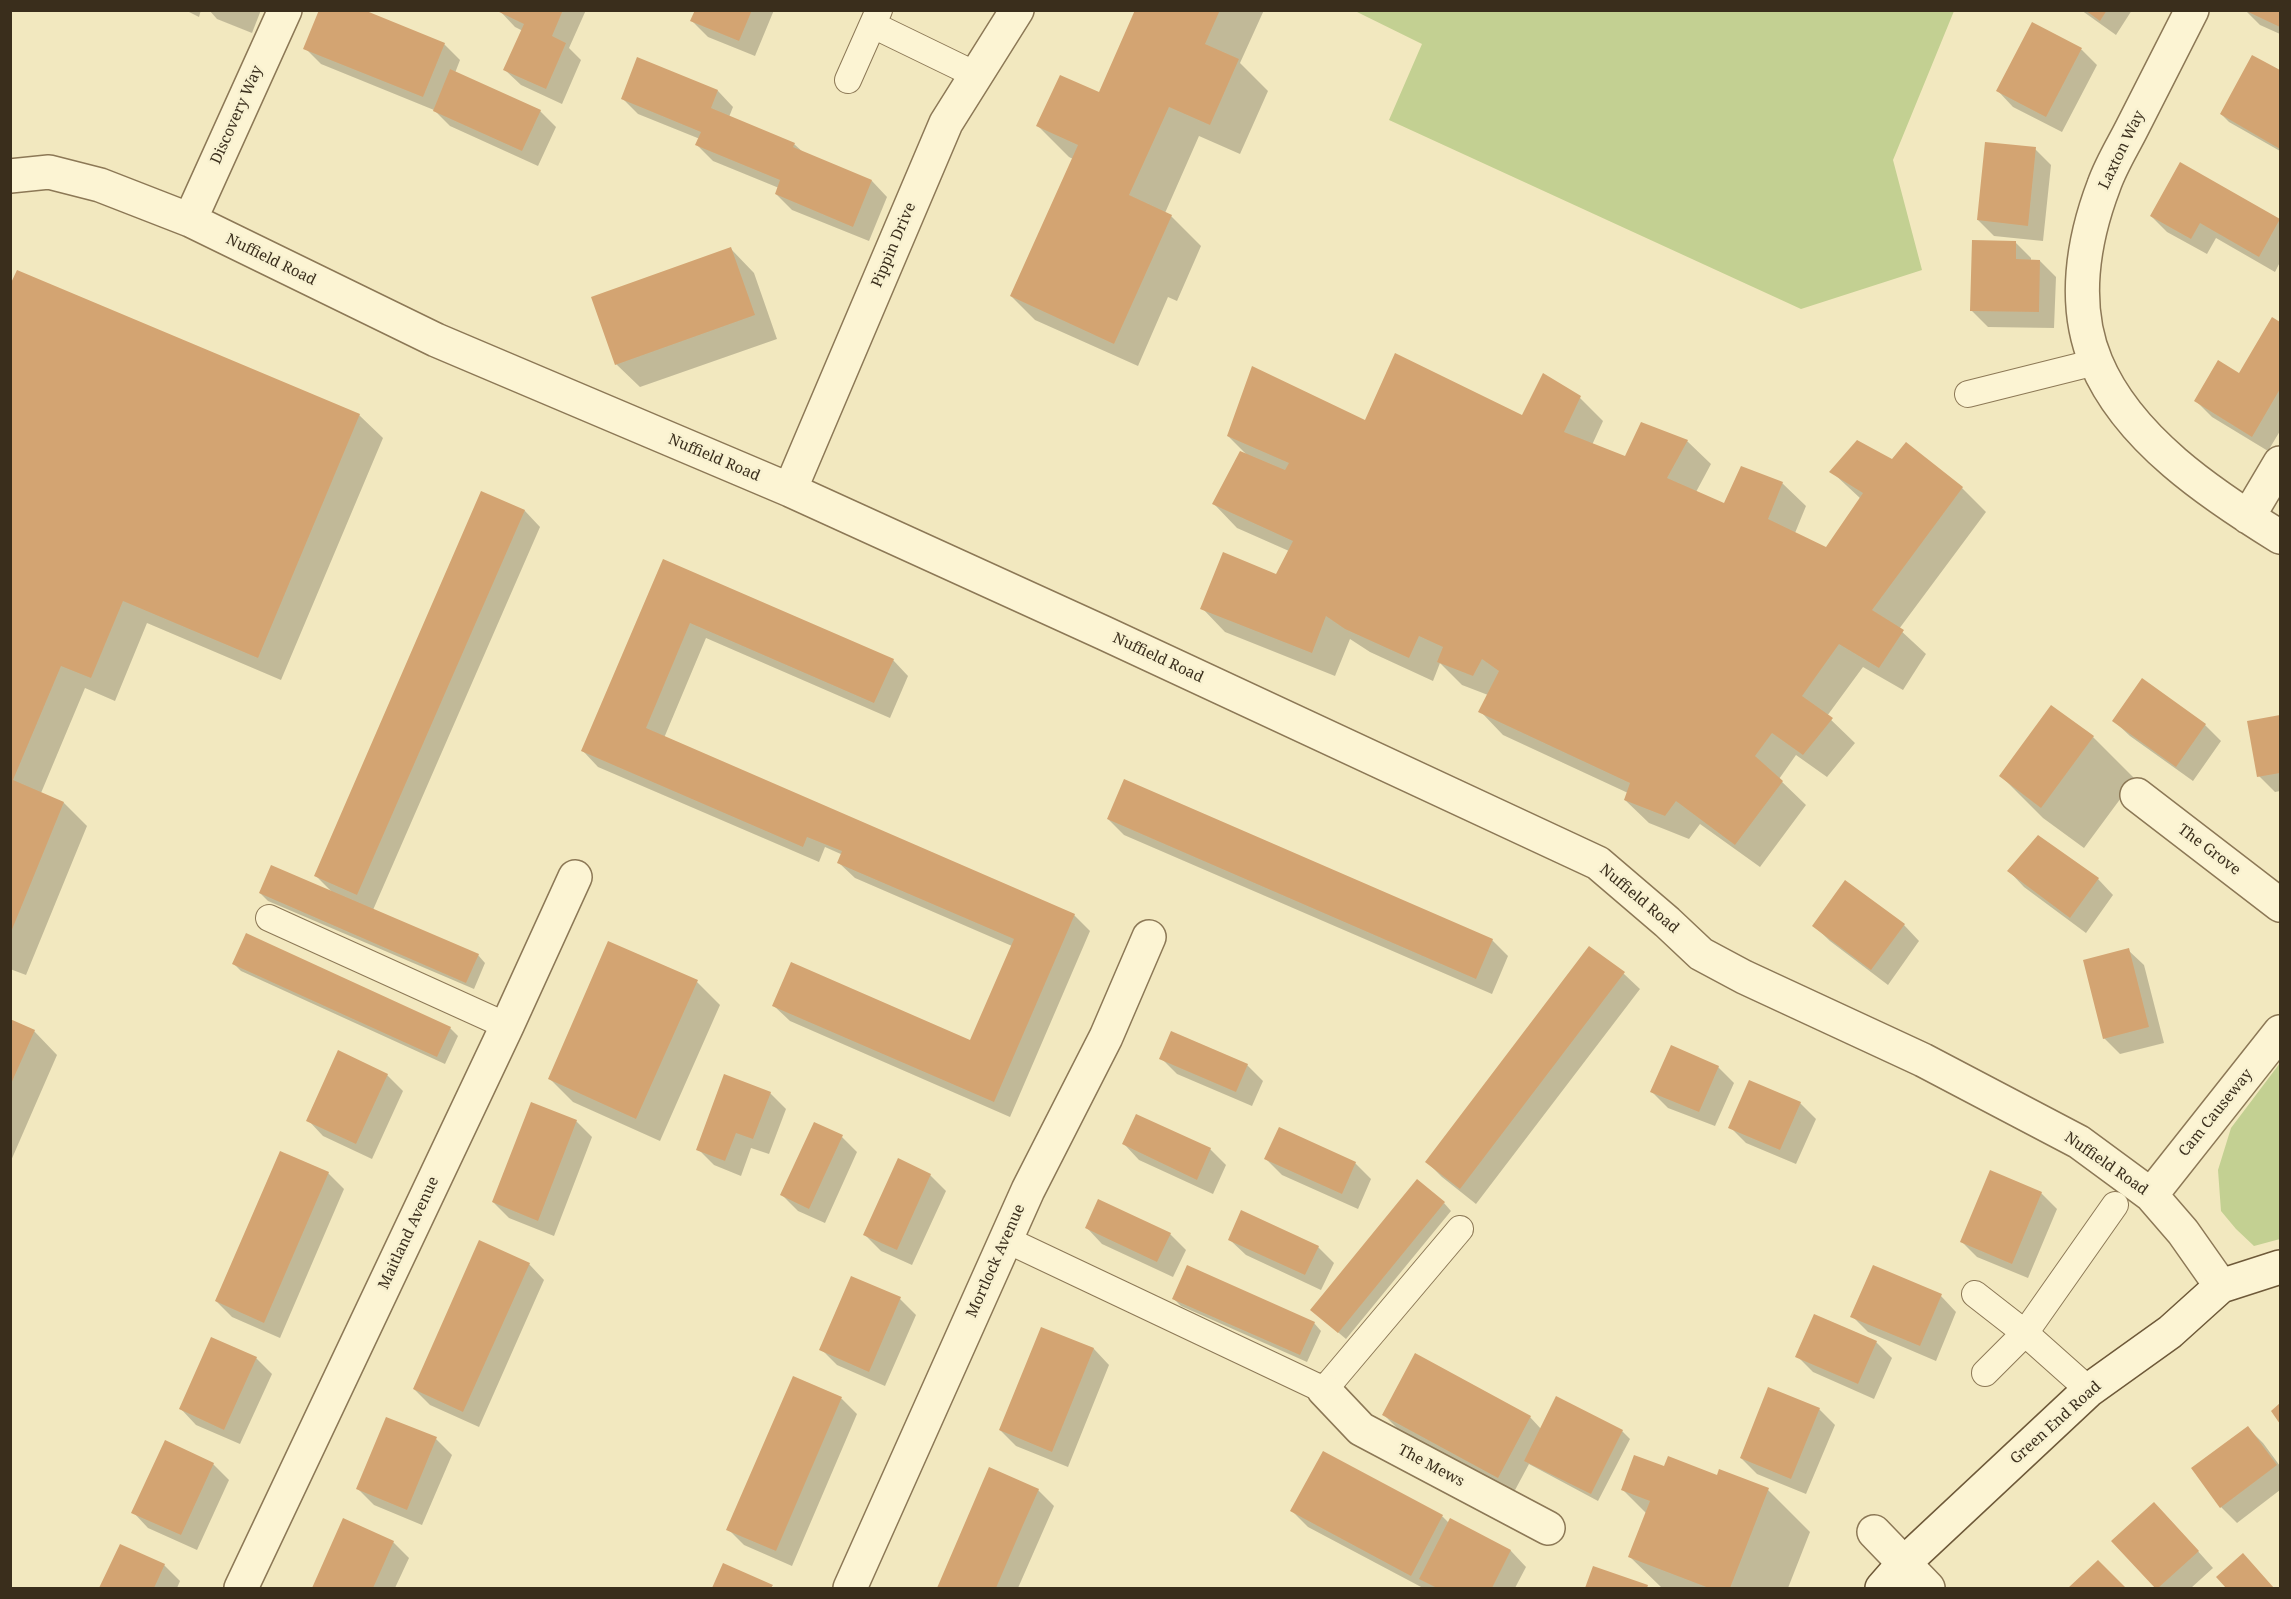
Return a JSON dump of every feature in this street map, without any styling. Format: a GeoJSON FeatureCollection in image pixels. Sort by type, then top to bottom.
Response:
{"type":"FeatureCollection","features":[{"type":"Feature","properties":{"kind":"street","name":"Discovery Way"},"geometry":{"type":"LineString","coordinates":[[189,220],[285,10]]}},
{"type":"Feature","properties":{"kind":"street","name":"Pippin Drive"},"geometry":{"type":"LineString","coordinates":[[790,490],[946,123],[1017,10]]}},
{"type":"Feature","properties":{"kind":"street","name":"Laxton Way"},"geometry":{"type":"LineString","coordinates":[[2192,10],[2104,183],[2086,240],[2082,290],[2086,329],[2096,362],[2132,420],[2203,487],[2280,537]]}},
{"type":"Feature","properties":{"kind":"street","name":"Nuffield Road"},"geometry":{"type":"LineString","coordinates":[[10,176],[49,172],[100,185],[189,220],[436,340],[790,490],[1115,638],[1598,864],[1701,954],[1744,977],[1923,1060],[2079,1142],[2151,1195],[2183,1232],[2221,1286]]}},
{"type":"Feature","properties":{"kind":"street"},"geometry":{"type":"LineString","coordinates":[[2248,517],[2280,463]]}},
{"type":"Feature","properties":{"kind":"street","name":"The Grove"},"geometry":{"type":"LineString","coordinates":[[2138,795],[2280,905]]}},
{"type":"Feature","properties":{"kind":"street","name":"Maitland Avenue"},"geometry":{"type":"LineString","coordinates":[[241,1588],[507,1026],[575,877]]}},
{"type":"Feature","properties":{"kind":"street","name":"Mortlock Avenue"},"geometry":{"type":"LineString","coordinates":[[850,1588],[1005,1239],[1106,1036],[1149,936]]}},
{"type":"Feature","properties":{"kind":"street","name":"Cam Causeway"},"geometry":{"type":"LineString","coordinates":[[2151,1195],[2280,1032]]}},
{"type":"Feature","properties":{"kind":"street","name":"Green End Road"},"geometry":{"type":"LineString","coordinates":[[1882,1588],[1903,1564],[2089,1390],[2170,1332],[2221,1286],[2280,1267]]}},
{"type":"Feature","properties":{"kind":"street","name":"The Mews"},"geometry":{"type":"LineString","coordinates":[[1324,1390],[1361,1429],[1548,1528]]}},
{"type":"Feature","properties":{"kind":"street"},"geometry":{"type":"LineString","coordinates":[[1874,1533],[1928,1588]]}},
{"type":"Feature","properties":{"kind":"lane"},"geometry":{"type":"LineString","coordinates":[[848,80],[876,18],[976,75]]}},
{"type":"Feature","properties":{"kind":"lane"},"geometry":{"type":"LineString","coordinates":[[1968,394],[2096,362]]}},
{"type":"Feature","properties":{"kind":"lane"},"geometry":{"type":"LineString","coordinates":[[269,918],[507,1026]]}},
{"type":"Feature","properties":{"kind":"lane"},"geometry":{"type":"LineString","coordinates":[[1984,1373],[2025,1333],[2115,1205]]}},
{"type":"Feature","properties":{"kind":"lane"},"geometry":{"type":"LineString","coordinates":[[1005,1239],[1324,1390],[1460,1229]]}},
{"type":"Feature","properties":{"kind":"lane"},"geometry":{"type":"LineString","coordinates":[[1975,1294],[2025,1333],[2089,1390]]}},
{"type":"Feature","properties":{"kind":"green space"},"geometry":{"type":"Polygon","coordinates":[[[1355,11],[1954,11],[1893,160],[1922,270],[1801,309],[1389,120],[1422,44],[1355,11]]]}},
{"type":"Feature","properties":{"kind":"green space"},"geometry":{"type":"Polygon","coordinates":[[[2280,1063],[2280,1239],[2254,1246],[2221,1211],[2218,1170],[2231,1128],[2280,1063]]]}},
{"type":"Feature","properties":{"kind":"building"},"geometry":{"type":"Polygon","coordinates":[[[319,10],[364,10],[445,43],[423,97],[303,49],[319,10]]]}},
{"type":"Feature","properties":{"kind":"building"},"geometry":{"type":"Polygon","coordinates":[[[495,10],[563,10],[552,36],[566,43],[546,89],[503,70],[524,24],[495,10]]]}},
{"type":"Feature","properties":{"kind":"building"},"geometry":{"type":"Polygon","coordinates":[[[695,10],[752,10],[739,41],[690,21],[695,10]]]}},
{"type":"Feature","properties":{"kind":"building"},"geometry":{"type":"Polygon","coordinates":[[[1135,10],[1220,10],[1205,44],[1239,59],[1210,125],[1169,107],[1129,195],[1172,215],[1114,344],[1010,296],[1078,145],[1036,126],[1060,75],[1099,92],[1135,10]]]}},
{"type":"Feature","properties":{"kind":"building"},"geometry":{"type":"Polygon","coordinates":[[[2085,10],[2107,10],[2100,21],[2085,10]]]}},
{"type":"Feature","properties":{"kind":"building"},"geometry":{"type":"Polygon","coordinates":[[[2244,10],[2280,10],[2280,27],[2244,10]]]}},
{"type":"Feature","properties":{"kind":"building"},"geometry":{"type":"Polygon","coordinates":[[[2032,22],[2082,48],[2046,117],[1996,91],[2032,22]]]}},
{"type":"Feature","properties":{"kind":"building"},"geometry":{"type":"Polygon","coordinates":[[[2252,55],[2280,70],[2280,149],[2220,114],[2252,55]]]}},
{"type":"Feature","properties":{"kind":"building"},"geometry":{"type":"Polygon","coordinates":[[[637,57],[718,90],[711,108],[795,143],[793,147],[872,180],[853,227],[775,194],[780,180],[695,145],[701,132],[621,99],[637,57]]]}},
{"type":"Feature","properties":{"kind":"building"},"geometry":{"type":"Polygon","coordinates":[[[450,69],[541,110],[522,151],[433,111],[450,69]]]}},
{"type":"Feature","properties":{"kind":"building"},"geometry":{"type":"Polygon","coordinates":[[[1985,142],[2036,147],[2028,226],[1977,220],[1985,142]]]}},
{"type":"Feature","properties":{"kind":"building"},"geometry":{"type":"Polygon","coordinates":[[[2180,162],[2280,219],[2259,257],[2200,223],[2191,239],[2150,216],[2180,162]]]}},
{"type":"Feature","properties":{"kind":"building"},"geometry":{"type":"Polygon","coordinates":[[[1972,240],[2016,241],[2016,259],[2040,260],[2039,312],[1970,311],[1972,240]]]}},
{"type":"Feature","properties":{"kind":"building"},"geometry":{"type":"Polygon","coordinates":[[[731,247],[755,315],[615,365],[591,297],[731,247]]]}},
{"type":"Feature","properties":{"kind":"building"},"geometry":{"type":"Polygon","coordinates":[[[17,270],[360,414],[258,658],[123,601],[91,678],[61,666],[13,780],[64,802],[11,932],[10,285],[17,270]]]}},
{"type":"Feature","properties":{"kind":"building"},"geometry":{"type":"Polygon","coordinates":[[[2272,317],[2280,322],[2280,389],[2252,437],[2194,401],[2218,360],[2239,373],[2272,317]]]}},
{"type":"Feature","properties":{"kind":"building"},"geometry":{"type":"Polygon","coordinates":[[[1395,353],[1522,415],[1543,373],[1581,396],[1564,432],[1625,456],[1641,422],[1688,440],[1667,478],[1724,503],[1741,466],[1783,482],[1768,519],[1826,547],[1863,493],[1829,472],[1857,440],[1892,459],[1906,442],[1963,487],[1872,610],[1904,630],[1879,668],[1839,644],[1802,696],[1833,718],[1803,755],[1772,733],[1755,756],[1783,781],[1735,845],[1676,801],[1665,816],[1624,800],[1630,783],[1478,712],[1499,671],[1482,659],[1473,676],[1437,662],[1443,647],[1419,636],[1409,658],[1345,629],[1326,616],[1312,653],[1200,609],[1223,552],[1276,574],[1293,541],[1212,504],[1240,451],[1285,470],[1289,463],[1227,436],[1252,366],[1365,420],[1395,353]]]}},
{"type":"Feature","properties":{"kind":"building"},"geometry":{"type":"Polygon","coordinates":[[[481,491],[525,510],[357,895],[314,876],[481,491]]]}},
{"type":"Feature","properties":{"kind":"building"},"geometry":{"type":"Polygon","coordinates":[[[663,559],[894,659],[874,703],[690,623],[646,728],[1075,914],[994,1102],[772,1006],[791,962],[970,1040],[1014,939],[837,863],[842,851],[807,837],[803,847],[581,751],[663,559]]]}},
{"type":"Feature","properties":{"kind":"building"},"geometry":{"type":"Polygon","coordinates":[[[2142,678],[2206,724],[2176,767],[2112,721],[2142,678]]]}},
{"type":"Feature","properties":{"kind":"building"},"geometry":{"type":"Polygon","coordinates":[[[2051,705],[2094,736],[2041,808],[1999,776],[2051,705]]]}},
{"type":"Feature","properties":{"kind":"building"},"geometry":{"type":"Polygon","coordinates":[[[2280,715],[2280,773],[2257,777],[2247,721],[2280,715]]]}},
{"type":"Feature","properties":{"kind":"building"},"geometry":{"type":"Polygon","coordinates":[[[1124,779],[1493,939],[1476,979],[1107,819],[1124,779]]]}},
{"type":"Feature","properties":{"kind":"building"},"geometry":{"type":"Polygon","coordinates":[[[2038,835],[2099,878],[2070,918],[2007,871],[2038,835]]]}},
{"type":"Feature","properties":{"kind":"building"},"geometry":{"type":"Polygon","coordinates":[[[271,865],[479,954],[466,983],[259,893],[271,865]]]}},
{"type":"Feature","properties":{"kind":"building"},"geometry":{"type":"Polygon","coordinates":[[[1845,880],[1905,924],[1871,970],[1812,926],[1845,880]]]}},
{"type":"Feature","properties":{"kind":"building"},"geometry":{"type":"Polygon","coordinates":[[[246,933],[451,1027],[437,1057],[232,964],[246,933]]]}},
{"type":"Feature","properties":{"kind":"building"},"geometry":{"type":"Polygon","coordinates":[[[608,941],[698,980],[636,1119],[548,1079],[608,941]]]}},
{"type":"Feature","properties":{"kind":"building"},"geometry":{"type":"Polygon","coordinates":[[[1589,946],[1625,972],[1460,1189],[1425,1162],[1589,946]]]}},
{"type":"Feature","properties":{"kind":"building"},"geometry":{"type":"Polygon","coordinates":[[[2129,948],[2149,1027],[2103,1039],[2083,960],[2129,948]]]}},
{"type":"Feature","properties":{"kind":"building"},"geometry":{"type":"Polygon","coordinates":[[[10,1019],[35,1030],[10,1086],[10,1019]]]}},
{"type":"Feature","properties":{"kind":"building"},"geometry":{"type":"Polygon","coordinates":[[[1171,1031],[1248,1064],[1236,1092],[1159,1059],[1171,1031]]]}},
{"type":"Feature","properties":{"kind":"building"},"geometry":{"type":"Polygon","coordinates":[[[1671,1045],[1719,1066],[1699,1112],[1650,1092],[1671,1045]]]}},
{"type":"Feature","properties":{"kind":"building"},"geometry":{"type":"Polygon","coordinates":[[[338,1050],[388,1074],[356,1144],[306,1121],[338,1050]]]}},
{"type":"Feature","properties":{"kind":"building"},"geometry":{"type":"Polygon","coordinates":[[[724,1074],[771,1092],[753,1139],[736,1133],[725,1161],[696,1150],[724,1074]]]}},
{"type":"Feature","properties":{"kind":"building"},"geometry":{"type":"Polygon","coordinates":[[[1749,1080],[1801,1102],[1780,1150],[1728,1128],[1749,1080]]]}},
{"type":"Feature","properties":{"kind":"building"},"geometry":{"type":"Polygon","coordinates":[[[531,1102],[577,1120],[538,1221],[492,1202],[531,1102]]]}},
{"type":"Feature","properties":{"kind":"building"},"geometry":{"type":"Polygon","coordinates":[[[1136,1114],[1211,1148],[1197,1180],[1122,1144],[1136,1114]]]}},
{"type":"Feature","properties":{"kind":"building"},"geometry":{"type":"Polygon","coordinates":[[[814,1122],[843,1135],[809,1209],[780,1195],[814,1122]]]}},
{"type":"Feature","properties":{"kind":"building"},"geometry":{"type":"Polygon","coordinates":[[[1279,1127],[1356,1162],[1342,1194],[1264,1159],[1279,1127]]]}},
{"type":"Feature","properties":{"kind":"building"},"geometry":{"type":"Polygon","coordinates":[[[280,1151],[329,1172],[264,1323],[215,1301],[280,1151]]]}},
{"type":"Feature","properties":{"kind":"building"},"geometry":{"type":"Polygon","coordinates":[[[898,1158],[931,1174],[897,1250],[863,1235],[898,1158]]]}},
{"type":"Feature","properties":{"kind":"building"},"geometry":{"type":"Polygon","coordinates":[[[1990,1170],[2042,1192],[2012,1264],[1960,1242],[1990,1170]]]}},
{"type":"Feature","properties":{"kind":"building"},"geometry":{"type":"Polygon","coordinates":[[[1417,1179],[1445,1202],[1338,1333],[1310,1310],[1417,1179]]]}},
{"type":"Feature","properties":{"kind":"building"},"geometry":{"type":"Polygon","coordinates":[[[1098,1199],[1171,1233],[1157,1262],[1085,1228],[1098,1199]]]}},
{"type":"Feature","properties":{"kind":"building"},"geometry":{"type":"Polygon","coordinates":[[[1241,1210],[1319,1246],[1305,1275],[1228,1240],[1241,1210]]]}},
{"type":"Feature","properties":{"kind":"building"},"geometry":{"type":"Polygon","coordinates":[[[479,1240],[530,1263],[463,1412],[413,1389],[479,1240]]]}},
{"type":"Feature","properties":{"kind":"building"},"geometry":{"type":"Polygon","coordinates":[[[1187,1265],[1315,1322],[1300,1355],[1172,1299],[1187,1265]]]}},
{"type":"Feature","properties":{"kind":"building"},"geometry":{"type":"Polygon","coordinates":[[[1873,1265],[1942,1294],[1920,1346],[1850,1317],[1873,1265]]]}},
{"type":"Feature","properties":{"kind":"building"},"geometry":{"type":"Polygon","coordinates":[[[851,1276],[901,1297],[869,1372],[819,1350],[851,1276]]]}},
{"type":"Feature","properties":{"kind":"building"},"geometry":{"type":"Polygon","coordinates":[[[1814,1314],[1877,1341],[1858,1384],[1795,1357],[1814,1314]]]}},
{"type":"Feature","properties":{"kind":"building"},"geometry":{"type":"Polygon","coordinates":[[[1041,1327],[1094,1348],[1052,1452],[999,1430],[1041,1327]]]}},
{"type":"Feature","properties":{"kind":"building"},"geometry":{"type":"Polygon","coordinates":[[[211,1337],[257,1357],[224,1430],[179,1409],[211,1337]]]}},
{"type":"Feature","properties":{"kind":"building"},"geometry":{"type":"Polygon","coordinates":[[[1415,1353],[1531,1416],[1498,1478],[1382,1415],[1415,1353]]]}},
{"type":"Feature","properties":{"kind":"building"},"geometry":{"type":"Polygon","coordinates":[[[793,1376],[842,1397],[776,1551],[726,1530],[793,1376]]]}},
{"type":"Feature","properties":{"kind":"building"},"geometry":{"type":"Polygon","coordinates":[[[1768,1387],[1820,1408],[1791,1479],[1740,1458],[1768,1387]]]}},
{"type":"Feature","properties":{"kind":"building"},"geometry":{"type":"Polygon","coordinates":[[[1556,1396],[1623,1430],[1591,1494],[1524,1461],[1556,1396]]]}},
{"type":"Feature","properties":{"kind":"building"},"geometry":{"type":"Polygon","coordinates":[[[2280,1403],[2280,1424],[2271,1411],[2280,1403]]]}},
{"type":"Feature","properties":{"kind":"building"},"geometry":{"type":"Polygon","coordinates":[[[386,1417],[437,1437],[407,1510],[356,1489],[386,1417]]]}},
{"type":"Feature","properties":{"kind":"building"},"geometry":{"type":"Polygon","coordinates":[[[2248,1426],[2277,1465],[2220,1508],[2191,1468],[2248,1426]]]}},
{"type":"Feature","properties":{"kind":"building"},"geometry":{"type":"Polygon","coordinates":[[[165,1440],[214,1463],[181,1535],[131,1513],[165,1440]]]}},
{"type":"Feature","properties":{"kind":"building"},"geometry":{"type":"Polygon","coordinates":[[[1323,1451],[1443,1515],[1411,1576],[1290,1511],[1323,1451]]]}},
{"type":"Feature","properties":{"kind":"building"},"geometry":{"type":"Polygon","coordinates":[[[1634,1455],[1664,1466],[1668,1456],[1717,1475],[1719,1469],[1769,1488],[1730,1588],[1709,1588],[1628,1557],[1650,1501],[1621,1490],[1634,1455]]]}},
{"type":"Feature","properties":{"kind":"building"},"geometry":{"type":"Polygon","coordinates":[[[989,1467],[1039,1489],[996,1588],[937,1588],[989,1467]]]}},
{"type":"Feature","properties":{"kind":"building"},"geometry":{"type":"Polygon","coordinates":[[[2154,1502],[2199,1551],[2158,1588],[2155,1588],[2111,1541],[2154,1502]]]}},
{"type":"Feature","properties":{"kind":"building"},"geometry":{"type":"Polygon","coordinates":[[[343,1518],[394,1541],[373,1588],[312,1588],[343,1518]]]}},
{"type":"Feature","properties":{"kind":"building"},"geometry":{"type":"Polygon","coordinates":[[[1450,1518],[1511,1550],[1492,1588],[1437,1588],[1419,1579],[1450,1518]]]}},
{"type":"Feature","properties":{"kind":"building"},"geometry":{"type":"Polygon","coordinates":[[[120,1544],[165,1564],[154,1588],[99,1588],[120,1544]]]}},
{"type":"Feature","properties":{"kind":"building"},"geometry":{"type":"Polygon","coordinates":[[[2243,1553],[2274,1588],[2226,1588],[2216,1577],[2243,1553]]]}},
{"type":"Feature","properties":{"kind":"building"},"geometry":{"type":"Polygon","coordinates":[[[2098,1560],[2126,1588],[2068,1588],[2098,1560]]]}},
{"type":"Feature","properties":{"kind":"building"},"geometry":{"type":"Polygon","coordinates":[[[723,1563],[773,1585],[771,1588],[712,1588],[723,1563]]]}},
{"type":"Feature","properties":{"kind":"building"},"geometry":{"type":"Polygon","coordinates":[[[1593,1566],[1648,1585],[1647,1588],[1585,1588],[1593,1566]]]}}]}
